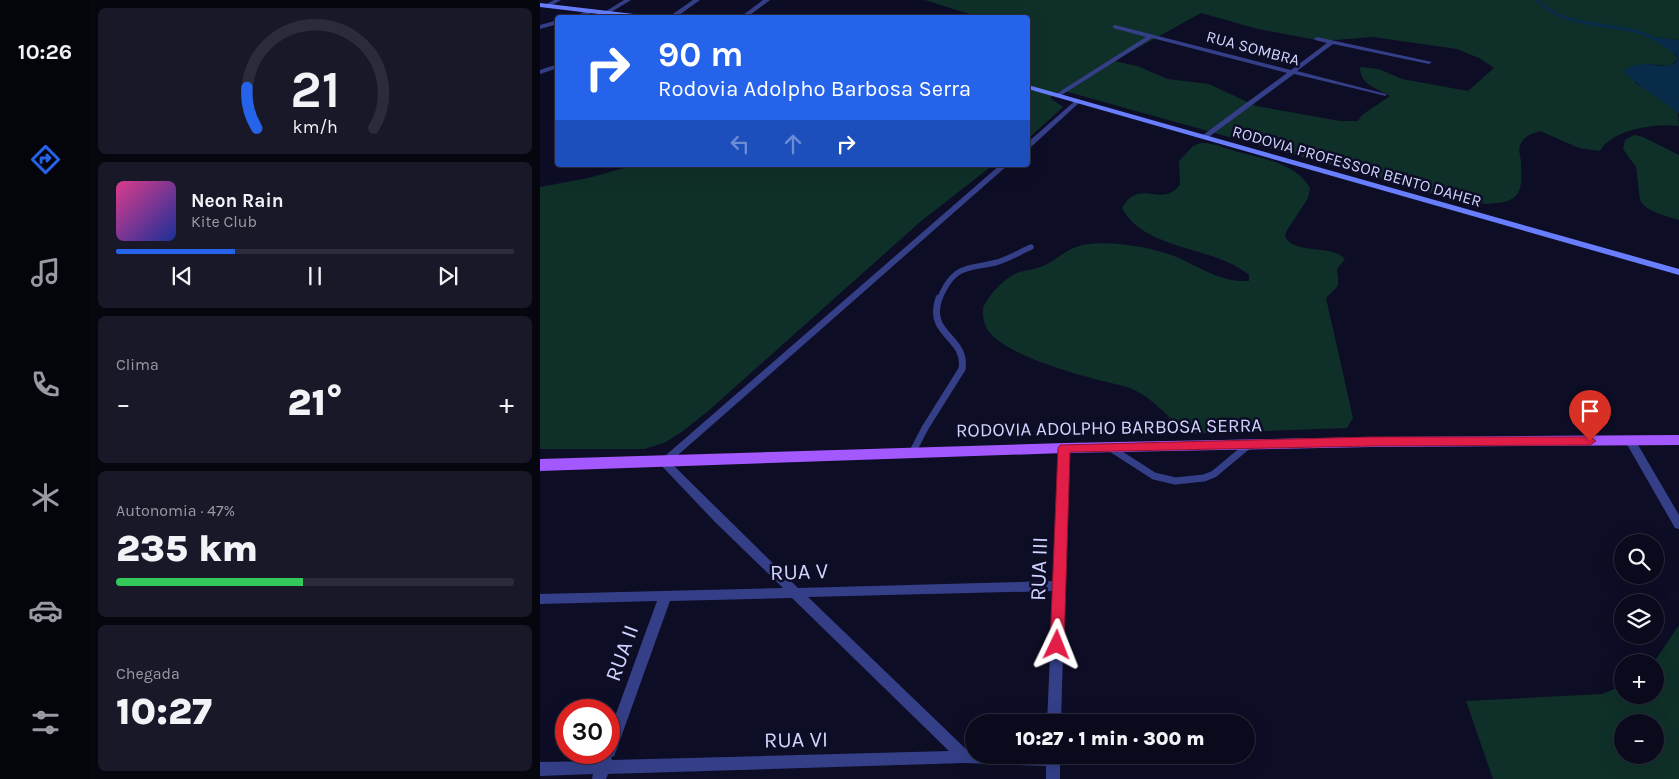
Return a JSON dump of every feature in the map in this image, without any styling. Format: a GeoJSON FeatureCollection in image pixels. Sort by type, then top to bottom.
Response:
{"type":"FeatureCollection","features":[{"type":"Feature","properties":{"kind":"main road","name":"RODOVIA ADOLPHO BARBOSA SERRA"},"geometry":{"type":"LineString","coordinates":[[540,465],[1109,447],[1679,440]]}},
{"type":"Feature","properties":{"kind":"street"},"geometry":{"type":"LineString","coordinates":[[547,6],[558,0]]}},
{"type":"Feature","properties":{"kind":"street"},"geometry":{"type":"LineString","coordinates":[[606,13],[628,0]]}},
{"type":"Feature","properties":{"kind":"street"},"geometry":{"type":"LineString","coordinates":[[674,15],[697,0]]}},
{"type":"Feature","properties":{"kind":"street"},"geometry":{"type":"LineString","coordinates":[[746,15],[767,0]]}},
{"type":"Feature","properties":{"kind":"street"},"geometry":{"type":"LineString","coordinates":[[540,5],[624,15]]}},
{"type":"Feature","properties":{"kind":"street"},"geometry":{"type":"LineString","coordinates":[[581,15],[592,11]]}},
{"type":"Feature","properties":{"kind":"street"},"geometry":{"type":"LineString","coordinates":[[540,28],[555,23]]}},
{"type":"Feature","properties":{"kind":"street","name":"RUA SOMBRA"},"geometry":{"type":"LineString","coordinates":[[1115,27],[1384,95]]}},
{"type":"Feature","properties":{"kind":"street"},"geometry":{"type":"LineString","coordinates":[[1058,95],[1151,36]]}},
{"type":"Feature","properties":{"kind":"street"},"geometry":{"type":"LineString","coordinates":[[1317,39],[1428,62]]}},
{"type":"Feature","properties":{"kind":"street"},"geometry":{"type":"LineString","coordinates":[[1206,137],[1332,42]]}},
{"type":"Feature","properties":{"kind":"street"},"geometry":{"type":"LineString","coordinates":[[540,72],[555,67]]}},
{"type":"Feature","properties":{"kind":"street","name":"RODOVIA PROFESSOR BENTO DAHER"},"geometry":{"type":"LineString","coordinates":[[1030,88],[1679,272]]}},
{"type":"Feature","properties":{"kind":"street"},"geometry":{"type":"LineString","coordinates":[[1030,143],[1078,101]]}},
{"type":"Feature","properties":{"kind":"street"},"geometry":{"type":"LineString","coordinates":[[965,757],[793,592],[663,462],[1002,167]]}},
{"type":"Feature","properties":{"kind":"street"},"geometry":{"type":"LineString","coordinates":[[1630,441],[1679,525]]}},
{"type":"Feature","properties":{"kind":"street","name":"RUA III"},"geometry":{"type":"LineString","coordinates":[[1054,714],[1064,448]]}},
{"type":"Feature","properties":{"kind":"street","name":"RUA V"},"geometry":{"type":"LineString","coordinates":[[540,599],[1059,586]]}},
{"type":"Feature","properties":{"kind":"street","name":"RUA II"},"geometry":{"type":"LineString","coordinates":[[620,721],[665,597]]}},
{"type":"Feature","properties":{"kind":"street","name":"RUA VI"},"geometry":{"type":"LineString","coordinates":[[620,762],[965,757]]}},
{"type":"Feature","properties":{"kind":"street","name":"RUA VI"},"geometry":{"type":"LineString","coordinates":[[540,769],[586,764]]}},
{"type":"Feature","properties":{"kind":"street"},"geometry":{"type":"LineString","coordinates":[[1053,764],[1053,779]]}},
{"type":"Feature","properties":{"kind":"lane"},"geometry":{"type":"LineString","coordinates":[[912,453],[965,361],[962,353],[938,323],[936,314],[937,302],[942,292],[964,268],[999,262],[1031,247]]}},
{"type":"Feature","properties":{"kind":"lane"},"geometry":{"type":"LineString","coordinates":[[1109,447],[1154,476],[1174,481],[1204,478],[1214,474],[1222,470],[1250,444]]}},
{"type":"Feature","properties":{"kind":"green space"},"geometry":{"type":"Polygon","coordinates":[[[925,0],[1679,0],[1679,40],[1658,37],[1678,59],[1670,66],[1645,64],[1635,83],[1656,94],[1678,113],[1679,126],[1670,125],[1636,129],[1614,137],[1600,151],[1579,148],[1540,131],[1533,133],[1525,138],[1520,146],[1521,186],[1518,193],[1513,198],[1498,203],[1489,204],[1455,200],[1061,90],[1050,98],[1063,107],[1030,137],[1030,15],[973,15],[925,0]],[[1201,13],[1114,61],[1137,66],[1168,79],[1209,84],[1256,106],[1340,121],[1358,121],[1362,115],[1390,96],[1366,82],[1360,67],[1379,69],[1402,79],[1468,91],[1494,68],[1479,58],[1457,49],[1373,37],[1322,41],[1258,29],[1201,13]]]}},
{"type":"Feature","properties":{"kind":"green space"},"geometry":{"type":"Polygon","coordinates":[[[1634,135],[1643,137],[1679,155],[1679,220],[1652,211],[1640,200],[1636,167],[1623,149],[1625,140],[1634,135]]]}},
{"type":"Feature","properties":{"kind":"green space"},"geometry":{"type":"Polygon","coordinates":[[[1201,143],[1217,145],[1280,164],[1297,174],[1310,188],[1308,198],[1286,232],[1285,237],[1290,243],[1297,246],[1331,251],[1345,259],[1337,269],[1338,286],[1326,298],[1353,418],[1347,428],[1185,434],[1161,409],[1140,393],[1127,387],[1079,375],[1033,359],[1003,344],[986,327],[983,308],[1002,283],[1017,273],[1043,266],[1072,249],[1083,245],[1104,243],[1129,245],[1153,250],[1174,256],[1219,277],[1249,281],[1249,275],[1234,265],[1162,240],[1146,232],[1132,222],[1122,208],[1136,194],[1159,195],[1173,191],[1180,184],[1179,161],[1193,146],[1201,143]]]}},
{"type":"Feature","properties":{"kind":"green space"},"geometry":{"type":"Polygon","coordinates":[[[628,167],[990,167],[920,222],[707,412],[666,442],[645,449],[540,449],[540,187],[588,178],[628,167]]]}},
{"type":"Feature","properties":{"kind":"green space"},"geometry":{"type":"Polygon","coordinates":[[[1679,625],[1679,779],[1493,779],[1466,701],[1602,694],[1614,689],[1614,704],[1664,704],[1664,654],[1659,654],[1679,625]]]}},
{"type":"Feature","properties":{"kind":"water"},"geometry":{"type":"Polygon","coordinates":[[[1658,37],[1679,40],[1679,114],[1636,83],[1623,71],[1640,64],[1667,66],[1675,63],[1678,59],[1675,52],[1656,40],[1658,37]]]}},
{"type":"Feature","properties":{"kind":"waterway"},"geometry":{"type":"LineString","coordinates":[[1537,0],[1548,9],[1572,20],[1644,34],[1679,54]]}},
{"type":"Feature","properties":{"kind":"route"},"geometry":{"type":"LineString","coordinates":[[1057,645],[1064,448],[1372,442],[1590,441]]}}]}
